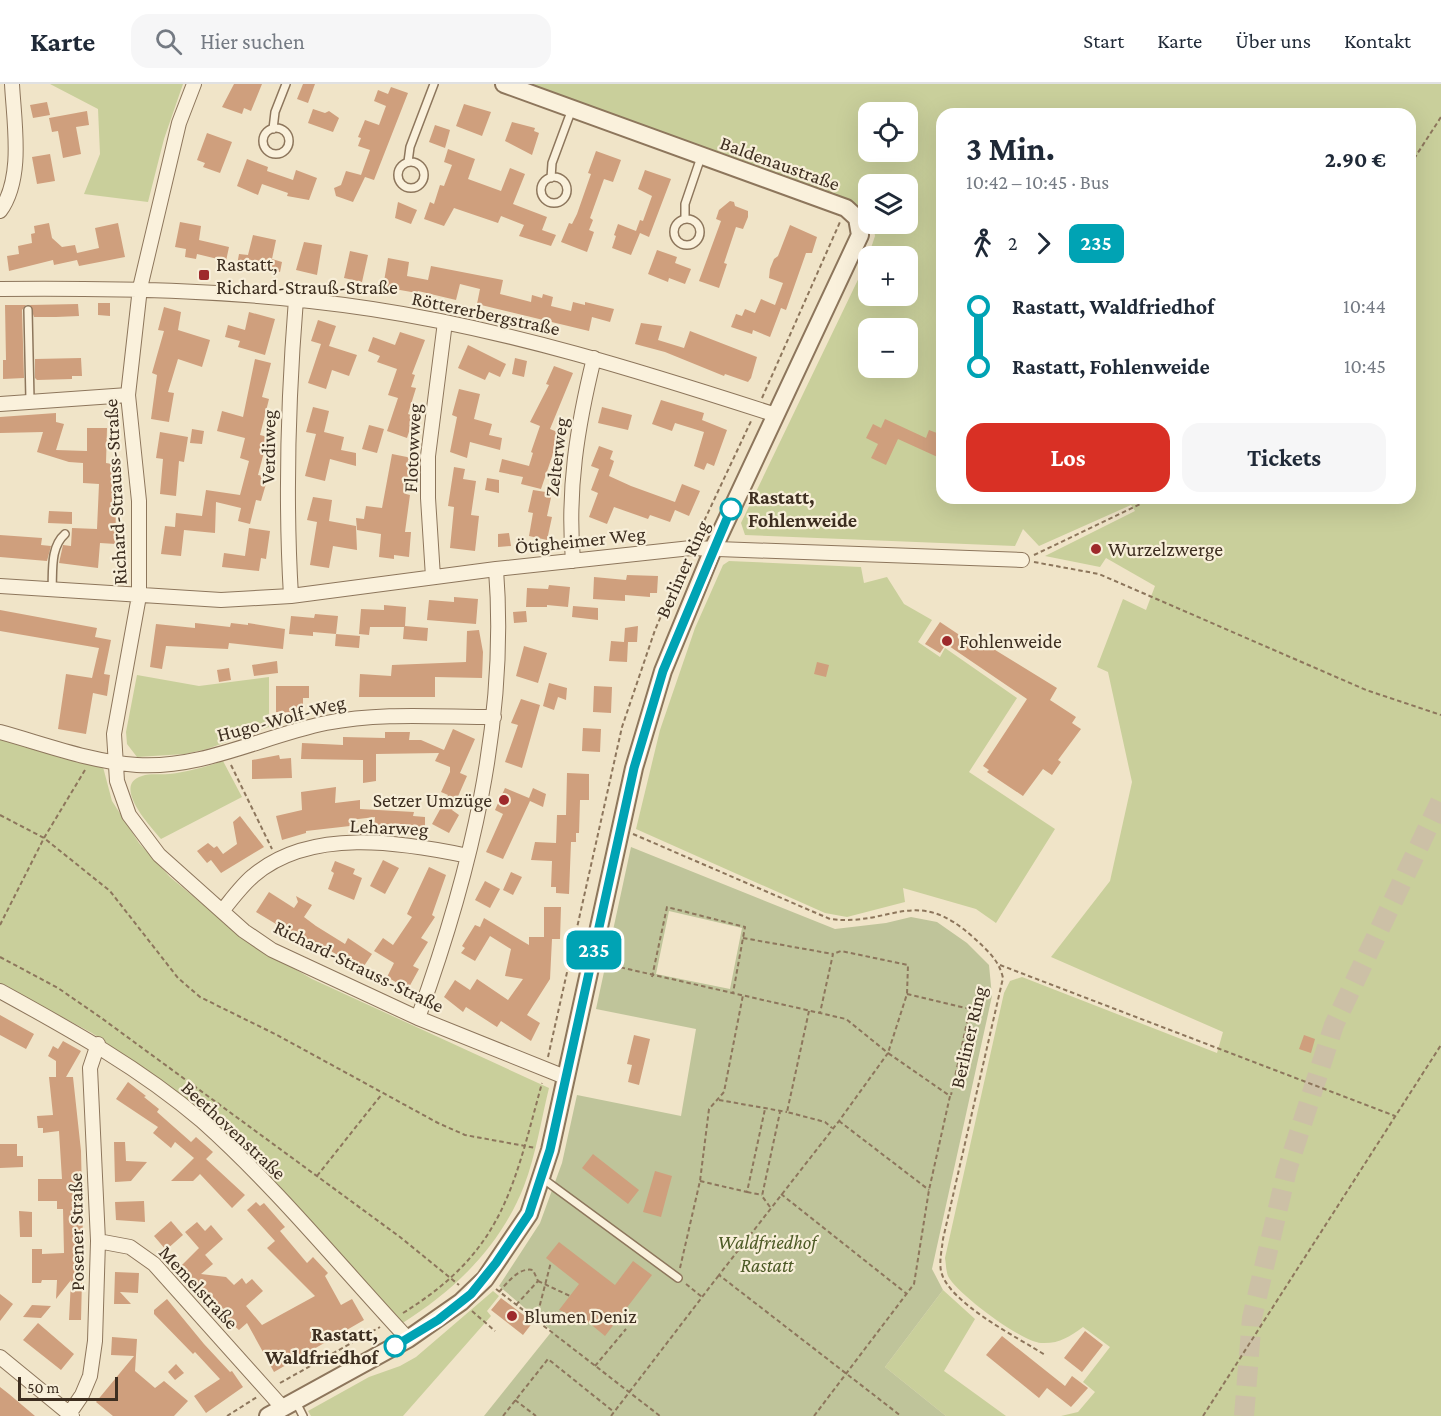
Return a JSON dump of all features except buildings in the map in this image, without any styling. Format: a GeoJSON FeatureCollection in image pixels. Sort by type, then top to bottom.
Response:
{"type":"FeatureCollection","features":[{"type":"Feature","properties":{"kind":"street"},"geometry":{"type":"LineString","coordinates":[[0,211],[12,186],[14,165],[12,84]]}},
{"type":"Feature","properties":{"kind":"street","name":"Richard-Strauss-Straße"},"geometry":{"type":"LineString","coordinates":[[194,84],[179,123],[140,288],[128,395],[139,501],[139,596],[117,713],[114,762],[117,780],[129,814],[159,855],[272,950],[418,1018],[565,1077]]}},
{"type":"Feature","properties":{"kind":"street","name":"Baldenaustraße"},"geometry":{"type":"LineString","coordinates":[[504,84],[846,208]]}},
{"type":"Feature","properties":{"kind":"street","name":"Berliner Ring"},"geometry":{"type":"LineString","coordinates":[[282,1408],[408,1339],[466,1298],[496,1263],[529,1214],[550,1150],[634,768],[663,671],[714,547],[857,244],[859,225],[857,218],[846,208]]}},
{"type":"Feature","properties":{"kind":"street","name":"Röttererbergstraße"},"geometry":{"type":"LineString","coordinates":[[0,290],[140,288],[296,299],[445,322],[594,358],[776,415]]}},
{"type":"Feature","properties":{"kind":"street","name":"Verdiweg"},"geometry":{"type":"LineString","coordinates":[[291,596],[286,523],[287,408],[296,299]]}},
{"type":"Feature","properties":{"kind":"street","name":"Flotowweg"},"geometry":{"type":"LineString","coordinates":[[433,577],[428,456],[445,322]]}},
{"type":"Feature","properties":{"kind":"street","name":"Zelterweg"},"geometry":{"type":"LineString","coordinates":[[573,561],[570,525],[574,451],[594,358]]}},
{"type":"Feature","properties":{"kind":"street"},"geometry":{"type":"LineString","coordinates":[[0,404],[30,400],[128,395]]}},
{"type":"Feature","properties":{"kind":"street","name":"Ötigheimer Weg"},"geometry":{"type":"LineString","coordinates":[[0,586],[221,600],[291,596],[496,569],[714,547],[1022,560]]}},
{"type":"Feature","properties":{"kind":"street"},"geometry":{"type":"LineString","coordinates":[[418,1018],[446,942],[468,856],[494,717],[499,646],[496,569]]}},
{"type":"Feature","properties":{"kind":"street","name":"Hugo-Wolf-Weg"},"geometry":{"type":"LineString","coordinates":[[0,732],[92,758],[137,765],[186,763],[225,753],[293,730],[363,717],[494,717]]}},
{"type":"Feature","properties":{"kind":"street","name":"Leharweg"},"geometry":{"type":"LineString","coordinates":[[222,910],[253,876],[277,860],[307,849],[365,842],[437,849],[468,856]]}},
{"type":"Feature","properties":{"kind":"street","name":"Beethovenstraße"},"geometry":{"type":"LineString","coordinates":[[0,991],[98,1044],[168,1094],[229,1147],[408,1339]]}},
{"type":"Feature","properties":{"kind":"street","name":"Posener Straße"},"geometry":{"type":"LineString","coordinates":[[70,1415],[82,1395],[94,1359],[98,1241],[90,1068],[98,1044]]}},
{"type":"Feature","properties":{"kind":"street","name":"Memelstraße"},"geometry":{"type":"LineString","coordinates":[[98,1241],[130,1247],[154,1264],[282,1408]]}},
{"type":"Feature","properties":{"kind":"street"},"geometry":{"type":"LineString","coordinates":[[0,1357],[70,1415]]}},
{"type":"Feature","properties":{"kind":"lane"},"geometry":{"type":"LineString","coordinates":[[273,129],[274,112],[286,84]]}},
{"type":"Feature","properties":{"kind":"lane"},"geometry":{"type":"LineString","coordinates":[[408,162],[410,147],[434,84]]}},
{"type":"Feature","properties":{"kind":"lane"},"geometry":{"type":"LineString","coordinates":[[550,178],[552,163],[572,109]]}},
{"type":"Feature","properties":{"kind":"lane","name":"Baldenaustraße"},"geometry":{"type":"LineString","coordinates":[[685,219],[685,204],[701,157]]}},
{"type":"Feature","properties":{"kind":"lane"},"geometry":{"type":"LineString","coordinates":[[28,310],[30,400]]}},
{"type":"Feature","properties":{"kind":"lane"},"geometry":{"type":"LineString","coordinates":[[52,590],[55,550],[58,540],[65,534]]}},
{"type":"Feature","properties":{"kind":"lane"},"geometry":{"type":"LineString","coordinates":[[542,1178],[678,1278]]}},
{"type":"Feature","properties":{"kind":"lane"},"geometry":{"type":"LineString","coordinates":[[282,1408],[303,1416]]}},
{"type":"Feature","properties":{"kind":"path"},"geometry":{"type":"LineString","coordinates":[[1416,156],[1441,117]]}},
{"type":"Feature","properties":{"kind":"path"},"geometry":{"type":"LineString","coordinates":[[226,1416],[390,1320],[450,1279],[473,1256],[501,1214],[516,1180],[545,1070],[622,727],[655,630],[846,208]]}},
{"type":"Feature","properties":{"kind":"path"},"geometry":{"type":"LineString","coordinates":[[1022,560],[1140,504]]}},
{"type":"Feature","properties":{"kind":"path"},"geometry":{"type":"LineString","coordinates":[[1022,560],[1099,574],[1366,690],[1441,715]]}},
{"type":"Feature","properties":{"kind":"path"},"geometry":{"type":"LineString","coordinates":[[225,753],[277,860]]}},
{"type":"Feature","properties":{"kind":"path"},"geometry":{"type":"LineString","coordinates":[[0,926],[44,838],[92,758]]}},
{"type":"Feature","properties":{"kind":"path"},"geometry":{"type":"LineString","coordinates":[[0,815],[44,838],[110,891],[189,989],[200,997],[330,1064],[382,1094],[465,1135],[550,1150]]}},
{"type":"Feature","properties":{"kind":"path","name":"Berliner Ring"},"geometry":{"type":"LineString","coordinates":[[620,828],[830,919],[846,921],[908,909],[926,910],[954,921],[1000,965],[1003,978],[940,1259],[941,1272],[946,1283],[972,1308],[1045,1355]]}},
{"type":"Feature","properties":{"kind":"path"},"geometry":{"type":"LineString","coordinates":[[652,976],[666,907],[745,927],[733,993]]}},
{"type":"Feature","properties":{"kind":"path"},"geometry":{"type":"LineString","coordinates":[[611,1416],[833,1129],[888,1053],[907,993],[908,966],[842,951],[833,954],[743,938]]}},
{"type":"Feature","properties":{"kind":"path"},"geometry":{"type":"LineString","coordinates":[[820,1013],[833,954]]}},
{"type":"Feature","properties":{"kind":"path"},"geometry":{"type":"LineString","coordinates":[[0,957],[58,988],[100,1017],[400,1237],[450,1279],[495,1331]]}},
{"type":"Feature","properties":{"kind":"path"},"geometry":{"type":"LineString","coordinates":[[592,961],[846,1019],[888,1053],[950,1096]]}},
{"type":"Feature","properties":{"kind":"path"},"geometry":{"type":"LineString","coordinates":[[1000,965],[1395,1116]]}},
{"type":"Feature","properties":{"kind":"path"},"geometry":{"type":"LineString","coordinates":[[814,1416],[914,1284],[929,1190],[970,1009],[907,993]]}},
{"type":"Feature","properties":{"kind":"path"},"geometry":{"type":"LineString","coordinates":[[702,1297],[678,1278],[700,1181],[709,1109],[724,1092],[743,996]]}},
{"type":"Feature","properties":{"kind":"path"},"geometry":{"type":"LineString","coordinates":[[787,1112],[809,1011]]}},
{"type":"Feature","properties":{"kind":"path"},"geometry":{"type":"LineString","coordinates":[[1203,1416],[1441,1045]]}},
{"type":"Feature","properties":{"kind":"path"},"geometry":{"type":"LineString","coordinates":[[317,1176],[382,1094]]}},
{"type":"Feature","properties":{"kind":"path"},"geometry":{"type":"LineString","coordinates":[[717,1100],[787,1112],[825,1122],[833,1129]]}},
{"type":"Feature","properties":{"kind":"path"},"geometry":{"type":"LineString","coordinates":[[747,1192],[765,1109]]}},
{"type":"Feature","properties":{"kind":"path"},"geometry":{"type":"LineString","coordinates":[[762,1196],[780,1112]]}},
{"type":"Feature","properties":{"kind":"path"},"geometry":{"type":"LineString","coordinates":[[839,1121],[929,1190]]}},
{"type":"Feature","properties":{"kind":"path"},"geometry":{"type":"LineString","coordinates":[[700,1181],[762,1196],[770,1208]]}},
{"type":"Feature","properties":{"kind":"path"},"geometry":{"type":"LineString","coordinates":[[781,1194],[907,1293]]}},
{"type":"Feature","properties":{"kind":"path"},"geometry":{"type":"LineString","coordinates":[[536,1320],[551,1262]]}},
{"type":"Feature","properties":{"kind":"path"},"geometry":{"type":"LineString","coordinates":[[570,1296],[538,1281],[533,1270],[527,1269],[511,1279],[499,1292],[660,1416]]}},
{"type":"Feature","properties":{"kind":"path"},"geometry":{"type":"LineString","coordinates":[[719,1275],[901,1416]]}},
{"type":"Feature","properties":{"kind":"path"},"geometry":{"type":"LineString","coordinates":[[516,1305],[538,1281]]}},
{"type":"Feature","properties":{"kind":"path"},"geometry":{"type":"LineString","coordinates":[[595,1366],[626,1329]]}},
{"type":"Feature","properties":{"kind":"path"},"geometry":{"type":"LineString","coordinates":[[503,1416],[548,1359],[615,1412]]}},
{"type":"Feature","properties":{"kind":"path"},"geometry":{"type":"LineString","coordinates":[[515,1400],[536,1416]]}},
{"type":"Feature","properties":{"kind":"green space"},"geometry":{"type":"Polygon","coordinates":[[[50,84],[183,84],[164,139],[148,202],[84,194],[100,154],[98,109],[50,84]]]}},
{"type":"Feature","properties":{"kind":"green space"},"geometry":{"type":"Polygon","coordinates":[[[528,84],[1441,84],[1441,1416],[1061,1416],[1078,1412],[1095,1392],[1083,1382],[1110,1347],[1083,1327],[1059,1341],[1041,1343],[1032,1341],[976,1305],[948,1276],[945,1258],[1004,993],[1010,981],[1022,977],[1217,1053],[1223,1032],[1051,957],[1110,881],[1132,782],[1108,672],[1097,667],[1123,599],[1146,610],[1155,586],[1106,558],[1100,567],[1045,556],[1135,511],[1131,505],[1039,546],[1023,529],[1015,546],[745,535],[741,523],[858,280],[858,306],[918,306],[918,246],[872,246],[875,234],[918,234],[918,174],[858,174],[858,205],[528,84]]]}},
{"type":"Feature","properties":{"kind":"green space"},"geometry":{"type":"Polygon","coordinates":[[[729,561],[861,567],[864,583],[887,577],[904,604],[932,620],[918,642],[940,657],[945,648],[1017,698],[969,772],[1055,829],[996,923],[976,909],[903,888],[905,902],[847,917],[825,913],[636,829],[660,730],[695,628],[723,565],[729,561]]]}},
{"type":"Feature","properties":{"kind":"green space"},"geometry":{"type":"Polygon","coordinates":[[[137,675],[199,686],[269,677],[269,727],[207,749],[185,754],[137,757],[127,744],[126,732],[137,675]]]}},
{"type":"Feature","properties":{"kind":"green space"},"geometry":{"type":"Polygon","coordinates":[[[0,738],[99,764],[103,767],[112,801],[139,843],[170,877],[247,941],[312,979],[549,1088],[532,1162],[514,1208],[489,1248],[440,1297],[401,1324],[172,1089],[92,1033],[0,984],[0,738]]]}},
{"type":"Feature","properties":{"kind":"green space"},"geometry":{"type":"Polygon","coordinates":[[[223,761],[242,797],[161,839],[136,806],[130,788],[134,781],[145,775],[183,772],[223,761]]]}},
{"type":"Feature","properties":{"kind":"green space","name":"Waldfriedhof Rastatt"},"geometry":{"type":"Polygon","coordinates":[[[631,847],[835,929],[886,923],[911,917],[937,922],[967,943],[989,965],[992,996],[932,1269],[943,1290],[885,1367],[946,1416],[484,1416],[552,1331],[499,1286],[540,1223],[562,1163],[577,1095],[681,1116],[696,1029],[596,1009],[631,847]],[[669,911],[656,974],[730,989],[742,928],[669,911]]]}},
{"type":"Feature","properties":{"kind":"green space"},"geometry":{"type":"Polygon","coordinates":[[[943,1290],[975,1319],[944,1371],[1006,1416],[946,1416],[885,1367],[943,1290]]]}},
{"type":"Feature","properties":{"kind":"green space"},"geometry":{"type":"Polygon","coordinates":[[[493,1291],[499,1296],[487,1311],[491,1316],[403,1416],[311,1416],[308,1411],[369,1377],[400,1366],[416,1357],[493,1291]]]}},
{"type":"Feature","properties":{"kind":"tunnel"},"geometry":{"type":"LineString","coordinates":[[1244,1416],[1252,1318],[1287,1170],[1334,1025],[1441,800]]}},
{"type":"Feature","properties":{"kind":"bus line","name":"235"},"geometry":{"type":"LineString","coordinates":[[395,1346],[438,1320],[471,1294],[496,1263],[529,1214],[550,1150],[634,768],[663,671],[731,509]]}},
{"type":"Feature","properties":{"kind":"place","name":"Rastatt, Richard-Strauß-Straße"},"geometry":{"type":"Point","coordinates":[204,275]}},
{"type":"Feature","properties":{"kind":"place","name":"Rastatt, Fohlenweide"},"geometry":{"type":"Point","coordinates":[731,509]}},
{"type":"Feature","properties":{"kind":"place","name":"Wurzelzwerge"},"geometry":{"type":"Point","coordinates":[1096,549]}},
{"type":"Feature","properties":{"kind":"place","name":"Fohlenweide"},"geometry":{"type":"Point","coordinates":[947,641]}},
{"type":"Feature","properties":{"kind":"place","name":"Setzer Umzüge"},"geometry":{"type":"Point","coordinates":[504,800]}},
{"type":"Feature","properties":{"kind":"place","name":"Blumen Deniz"},"geometry":{"type":"Point","coordinates":[512,1316]}},
{"type":"Feature","properties":{"kind":"place","name":"Rastatt, Waldfriedhof"},"geometry":{"type":"Point","coordinates":[395,1346]}}]}
